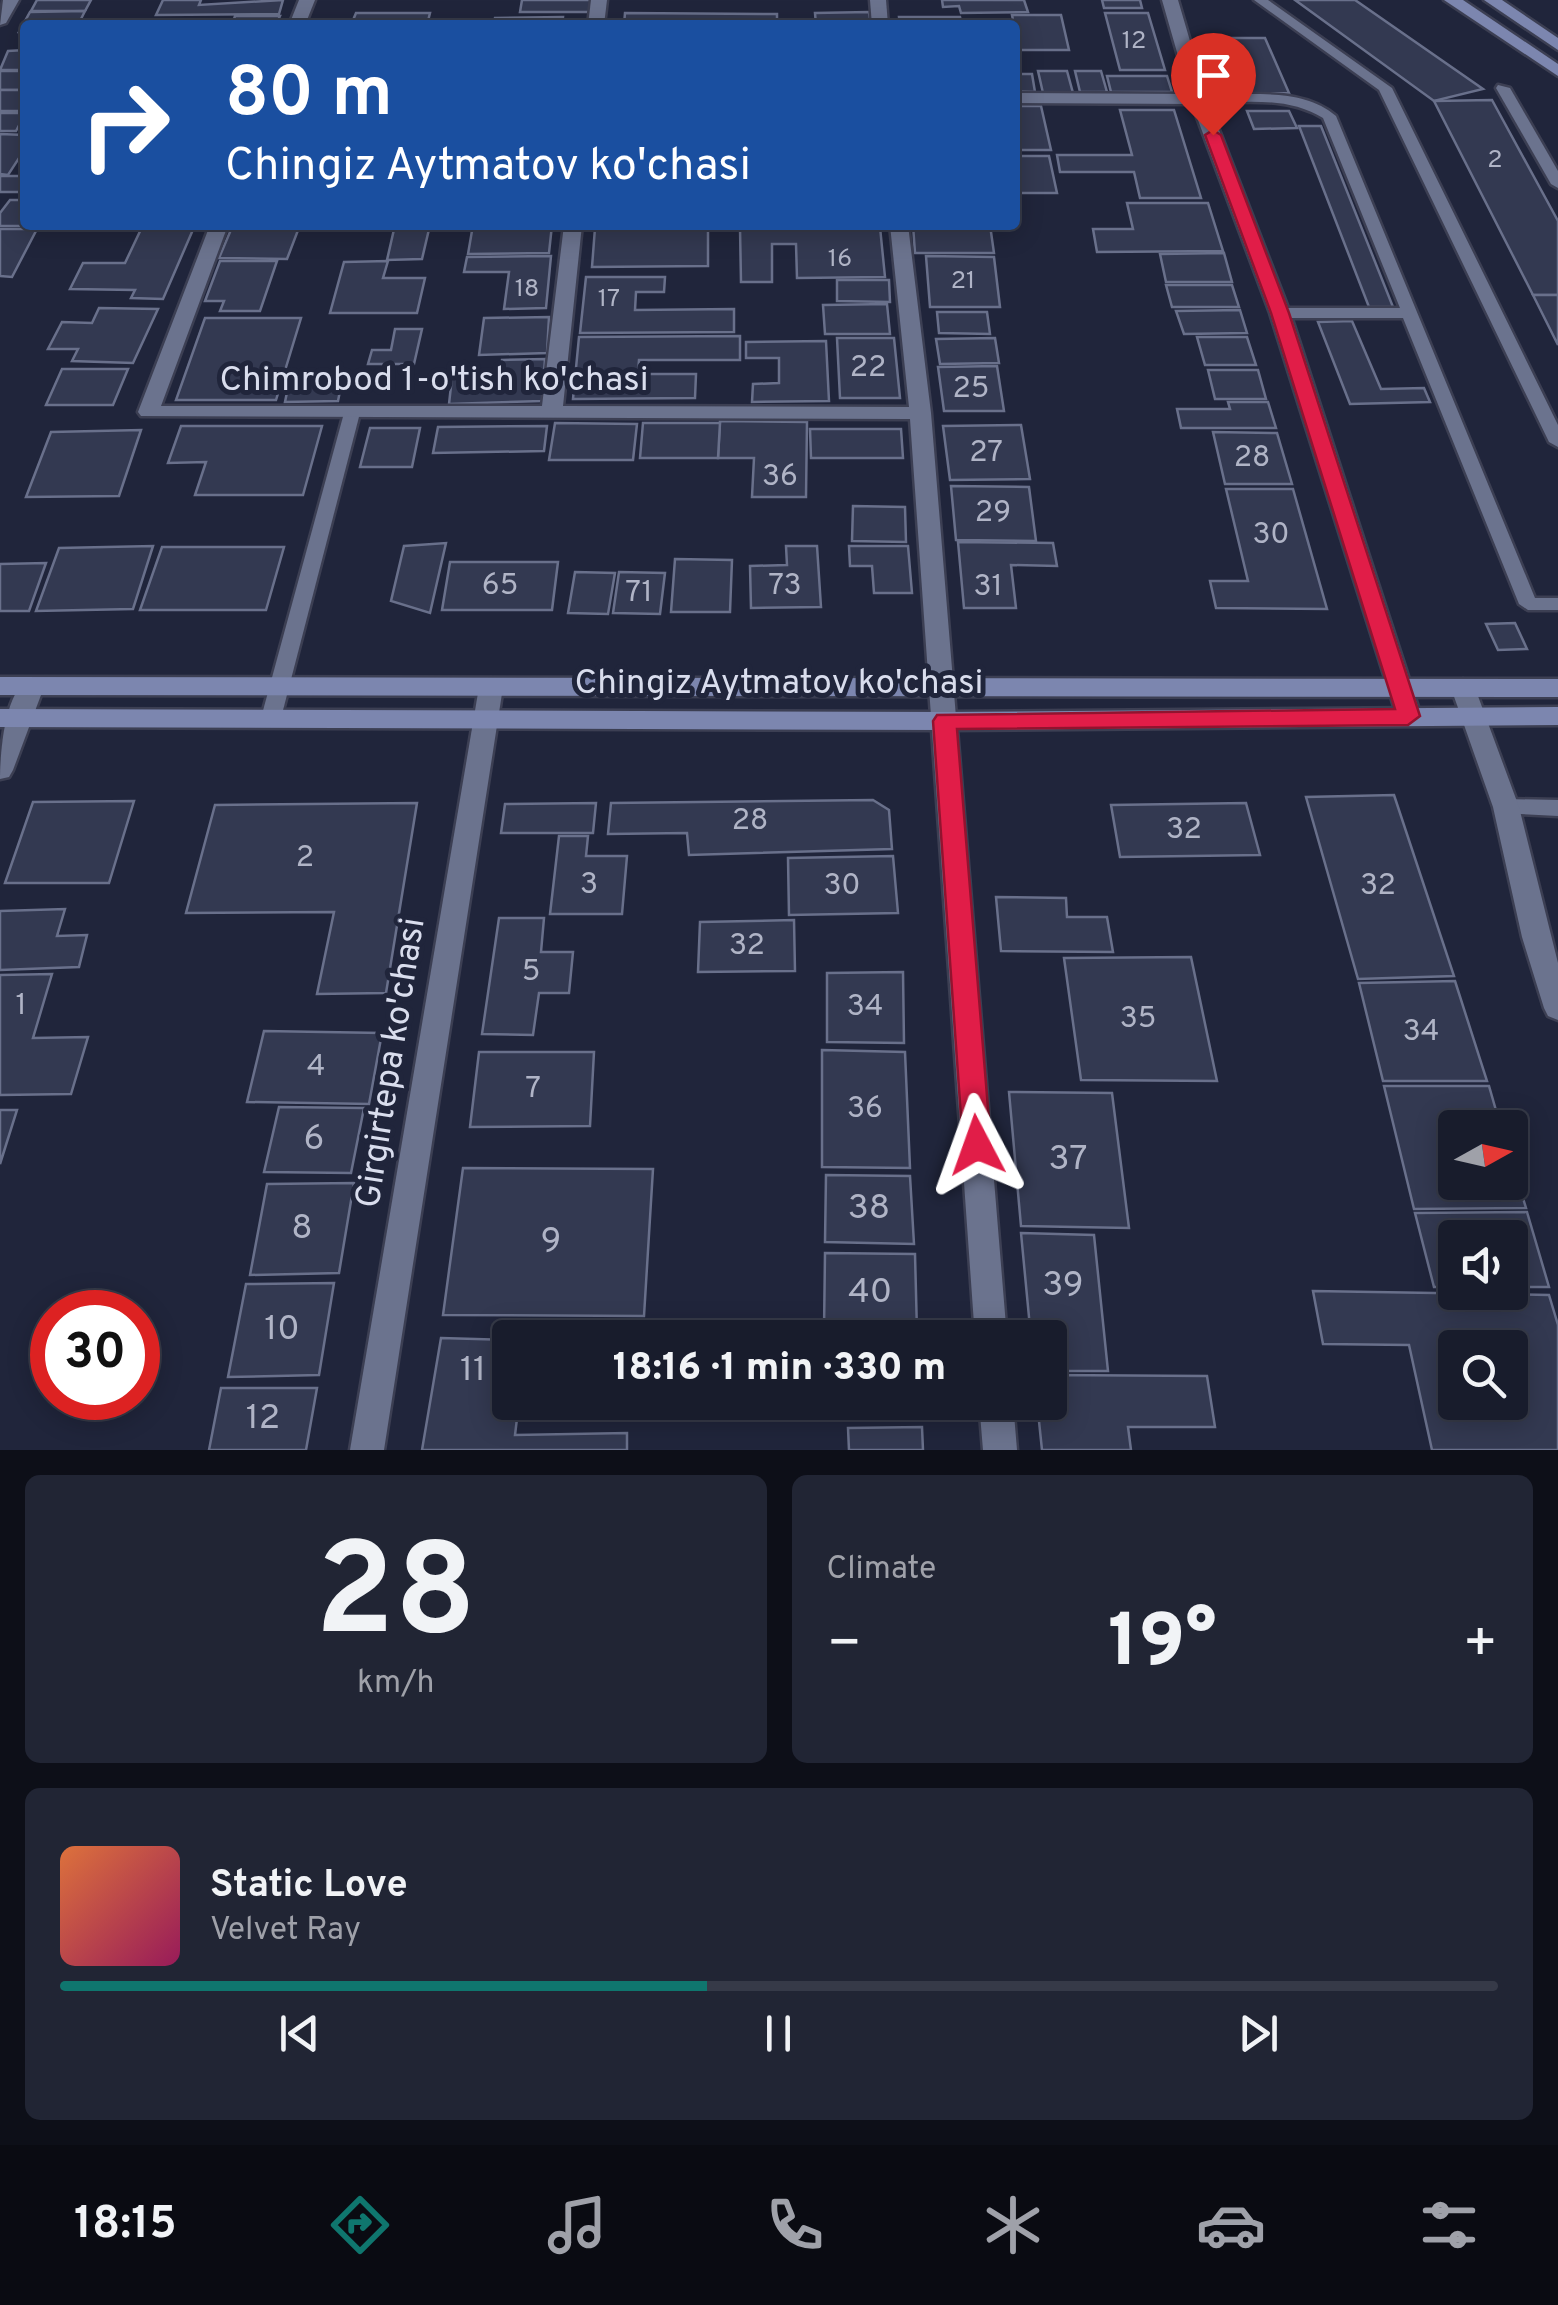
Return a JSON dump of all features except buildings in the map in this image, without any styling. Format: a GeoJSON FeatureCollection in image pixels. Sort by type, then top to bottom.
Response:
{"type":"FeatureCollection","features":[{"type":"Feature","properties":{"kind":"main road"},"geometry":{"type":"LineString","coordinates":[[1452,0],[1558,71]]}},
{"type":"Feature","properties":{"kind":"main road"},"geometry":{"type":"LineString","coordinates":[[1492,0],[1558,45]]}},
{"type":"Feature","properties":{"kind":"main road","name":"Chingiz Aytmatov ko'chasi"},"geometry":{"type":"LineString","coordinates":[[0,686],[1558,688]]}},
{"type":"Feature","properties":{"kind":"main road","name":"Chingiz Aytmatov ko'chasi"},"geometry":{"type":"LineString","coordinates":[[10,718],[945,721],[1558,716]]}},
{"type":"Feature","properties":{"kind":"street"},"geometry":{"type":"LineString","coordinates":[[0,20],[12,0]]}},
{"type":"Feature","properties":{"kind":"street"},"geometry":{"type":"LineString","coordinates":[[1170,0],[1199,99],[1280,313],[1408,716]]}},
{"type":"Feature","properties":{"kind":"street"},"geometry":{"type":"LineString","coordinates":[[1020,98],[1199,99]]}},
{"type":"Feature","properties":{"kind":"street","name":"Chimrobod 1-o'tish ko'chasi"},"geometry":{"type":"LineString","coordinates":[[217,230],[148,412],[920,413]]}},
{"type":"Feature","properties":{"kind":"street"},"geometry":{"type":"LineString","coordinates":[[552,413],[572,230]]}},
{"type":"Feature","properties":{"kind":"street"},"geometry":{"type":"LineString","coordinates":[[900,230],[920,413],[990,1320]]}},
{"type":"Feature","properties":{"kind":"street"},"geometry":{"type":"LineString","coordinates":[[0,770],[10,718],[32,686]]}},
{"type":"Feature","properties":{"kind":"street","name":"Girgirtepa ko'chasi"},"geometry":{"type":"LineString","coordinates":[[367,1450],[491,687]]}},
{"type":"Feature","properties":{"kind":"street"},"geometry":{"type":"LineString","coordinates":[[1463,688],[1506,807],[1536,937],[1558,1008]]}},
{"type":"Feature","properties":{"kind":"street"},"geometry":{"type":"LineString","coordinates":[[998,1420],[1000,1450]]}},
{"type":"Feature","properties":{"kind":"lane"},"geometry":{"type":"LineString","coordinates":[[1260,0],[1386,88],[1558,442]]}},
{"type":"Feature","properties":{"kind":"lane"},"geometry":{"type":"LineString","coordinates":[[1503,88],[1558,184]]}},
{"type":"Feature","properties":{"kind":"lane"},"geometry":{"type":"LineString","coordinates":[[1199,99],[1293,102],[1318,106],[1329,116],[1528,604],[1558,604]]}},
{"type":"Feature","properties":{"kind":"lane"},"geometry":{"type":"LineString","coordinates":[[1280,313],[1408,313]]}},
{"type":"Feature","properties":{"kind":"lane"},"geometry":{"type":"LineString","coordinates":[[271,718],[352,413]]}},
{"type":"Feature","properties":{"kind":"lane"},"geometry":{"type":"LineString","coordinates":[[1506,807],[1558,808]]}},
{"type":"Feature","properties":{"kind":"route"},"geometry":{"type":"LineString","coordinates":[[977,1145],[945,721],[1408,716],[1280,313],[1213,135]]}}]}
